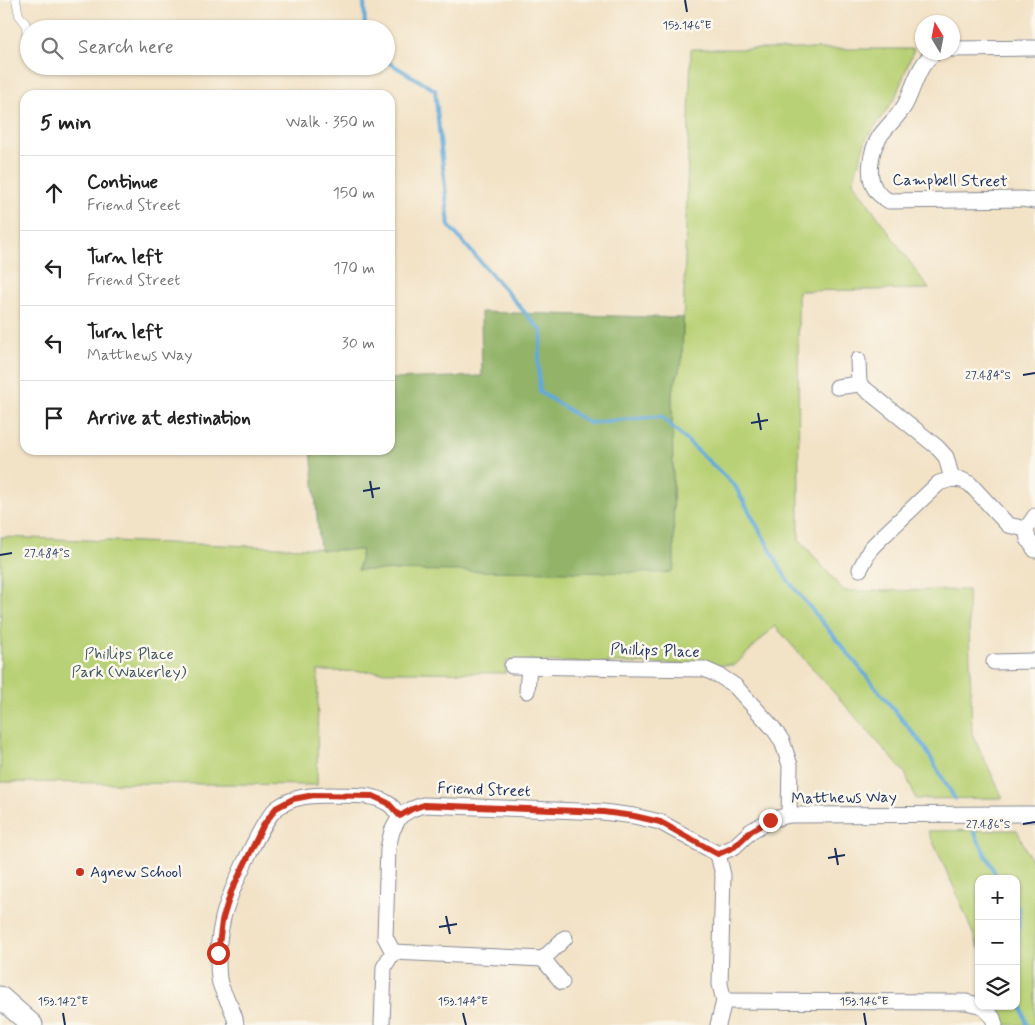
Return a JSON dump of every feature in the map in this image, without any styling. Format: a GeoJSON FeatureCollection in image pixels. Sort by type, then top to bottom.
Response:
{"type":"FeatureCollection","features":[{"type":"Feature","properties":{"kind":"street"},"geometry":{"type":"LineString","coordinates":[[960,48],[1035,48]]}},
{"type":"Feature","properties":{"kind":"street","name":"Campbell Street"},"geometry":{"type":"LineString","coordinates":[[927,60],[924,63],[904,107],[880,136],[874,149],[871,163],[872,182],[879,194],[889,201],[1022,199],[1035,201]]}},
{"type":"Feature","properties":{"kind":"street"},"geometry":{"type":"LineString","coordinates":[[858,360],[859,384]]}},
{"type":"Feature","properties":{"kind":"street"},"geometry":{"type":"LineString","coordinates":[[837,387],[859,384],[937,447],[946,457],[952,479]]}},
{"type":"Feature","properties":{"kind":"street"},"geometry":{"type":"LineString","coordinates":[[860,569],[871,548],[881,538],[940,483],[952,479],[962,480],[970,484],[1008,525],[1026,529]]}},
{"type":"Feature","properties":{"kind":"street"},"geometry":{"type":"LineString","coordinates":[[1035,516],[1026,529],[1028,539],[1035,550]]}},
{"type":"Feature","properties":{"kind":"street"},"geometry":{"type":"LineString","coordinates":[[994,662],[1035,661]]}},
{"type":"Feature","properties":{"kind":"street","name":"Phillips Place"},"geometry":{"type":"LineString","coordinates":[[512,666],[704,669],[720,676],[735,686],[774,728],[782,741],[790,765],[789,815]]}},
{"type":"Feature","properties":{"kind":"street"},"geometry":{"type":"LineString","coordinates":[[527,691],[529,667]]}},
{"type":"Feature","properties":{"kind":"street"},"geometry":{"type":"LineString","coordinates":[[236,1025],[236,1017],[220,982],[218,953],[222,921],[231,892],[263,826],[276,808],[293,799],[314,795],[373,796],[388,803],[400,816],[392,831],[388,848],[385,937],[394,952]]}},
{"type":"Feature","properties":{"kind":"street","name":"Friend Street"},"geometry":{"type":"LineString","coordinates":[[400,816],[424,805],[610,813],[660,822],[718,854]]}},
{"type":"Feature","properties":{"kind":"street","name":"Matthews Way"},"geometry":{"type":"LineString","coordinates":[[718,854],[734,847],[751,831],[770,820],[789,815],[1035,814]]}},
{"type":"Feature","properties":{"kind":"street"},"geometry":{"type":"LineString","coordinates":[[718,854],[723,874],[720,984],[724,1001],[718,1025]]}},
{"type":"Feature","properties":{"kind":"street"},"geometry":{"type":"LineString","coordinates":[[394,952],[543,959],[565,938]]}},
{"type":"Feature","properties":{"kind":"street"},"geometry":{"type":"LineString","coordinates":[[382,1025],[384,967],[394,952]]}},
{"type":"Feature","properties":{"kind":"street"},"geometry":{"type":"LineString","coordinates":[[543,959],[562,982]]}},
{"type":"Feature","properties":{"kind":"street"},"geometry":{"type":"LineString","coordinates":[[0,998],[32,1025]]}},
{"type":"Feature","properties":{"kind":"street"},"geometry":{"type":"LineString","coordinates":[[724,1001],[966,1002],[975,1004]]}},
{"type":"Feature","properties":{"kind":"street"},"geometry":{"type":"LineString","coordinates":[[986,1010],[994,1018],[995,1025]]}},
{"type":"Feature","properties":{"kind":"lane"},"geometry":{"type":"LineString","coordinates":[[16,0],[18,15],[22,20]]}},
{"type":"Feature","properties":{"kind":"green space","name":"Phillips Place Park (Wakerley)"},"geometry":{"type":"Polygon","coordinates":[[[691,49],[914,49],[895,98],[866,139],[853,182],[929,289],[798,291],[799,539],[844,591],[968,590],[972,734],[1003,798],[916,799],[905,773],[775,626],[735,665],[506,661],[506,673],[318,671],[317,785],[0,782],[1,537],[362,550],[358,569],[672,571],[674,566],[672,392],[682,361],[691,49]]]}},
{"type":"Feature","properties":{"kind":"green space"},"geometry":{"type":"Polygon","coordinates":[[[481,312],[683,318],[682,361],[672,392],[674,566],[672,571],[666,573],[358,570],[362,550],[320,550],[311,455],[395,455],[395,379],[482,376],[481,312]]]}},
{"type":"Feature","properties":{"kind":"green space"},"geometry":{"type":"Polygon","coordinates":[[[1017,830],[1035,869],[1035,1025],[1005,1025],[1000,1010],[1020,1010],[1020,875],[975,875],[975,939],[928,831],[1017,830]]]}},
{"type":"Feature","properties":{"kind":"waterway"},"geometry":{"type":"LineString","coordinates":[[364,0],[365,20]]}},
{"type":"Feature","properties":{"kind":"waterway"},"geometry":{"type":"LineString","coordinates":[[395,66],[435,90],[449,226],[542,332],[538,363],[540,392],[589,423],[661,416],[735,486],[786,578],[923,745],[955,799]]}},
{"type":"Feature","properties":{"kind":"waterway"},"geometry":{"type":"LineString","coordinates":[[974,832],[996,875]]}},
{"type":"Feature","properties":{"kind":"waterway"},"geometry":{"type":"LineString","coordinates":[[1019,920],[1016,986],[1027,1025]]}},
{"type":"Feature","properties":{"kind":"place","name":"Agnew School"},"geometry":{"type":"Point","coordinates":[80,872]}},
{"type":"Feature","properties":{"kind":"route"},"geometry":{"type":"LineString","coordinates":[[218,953],[222,921],[231,892],[263,826],[276,808],[293,799],[314,795],[373,796],[388,803],[400,816],[424,805],[603,812],[634,816],[660,822],[718,854],[734,847],[751,831],[770,820]]}}]}
